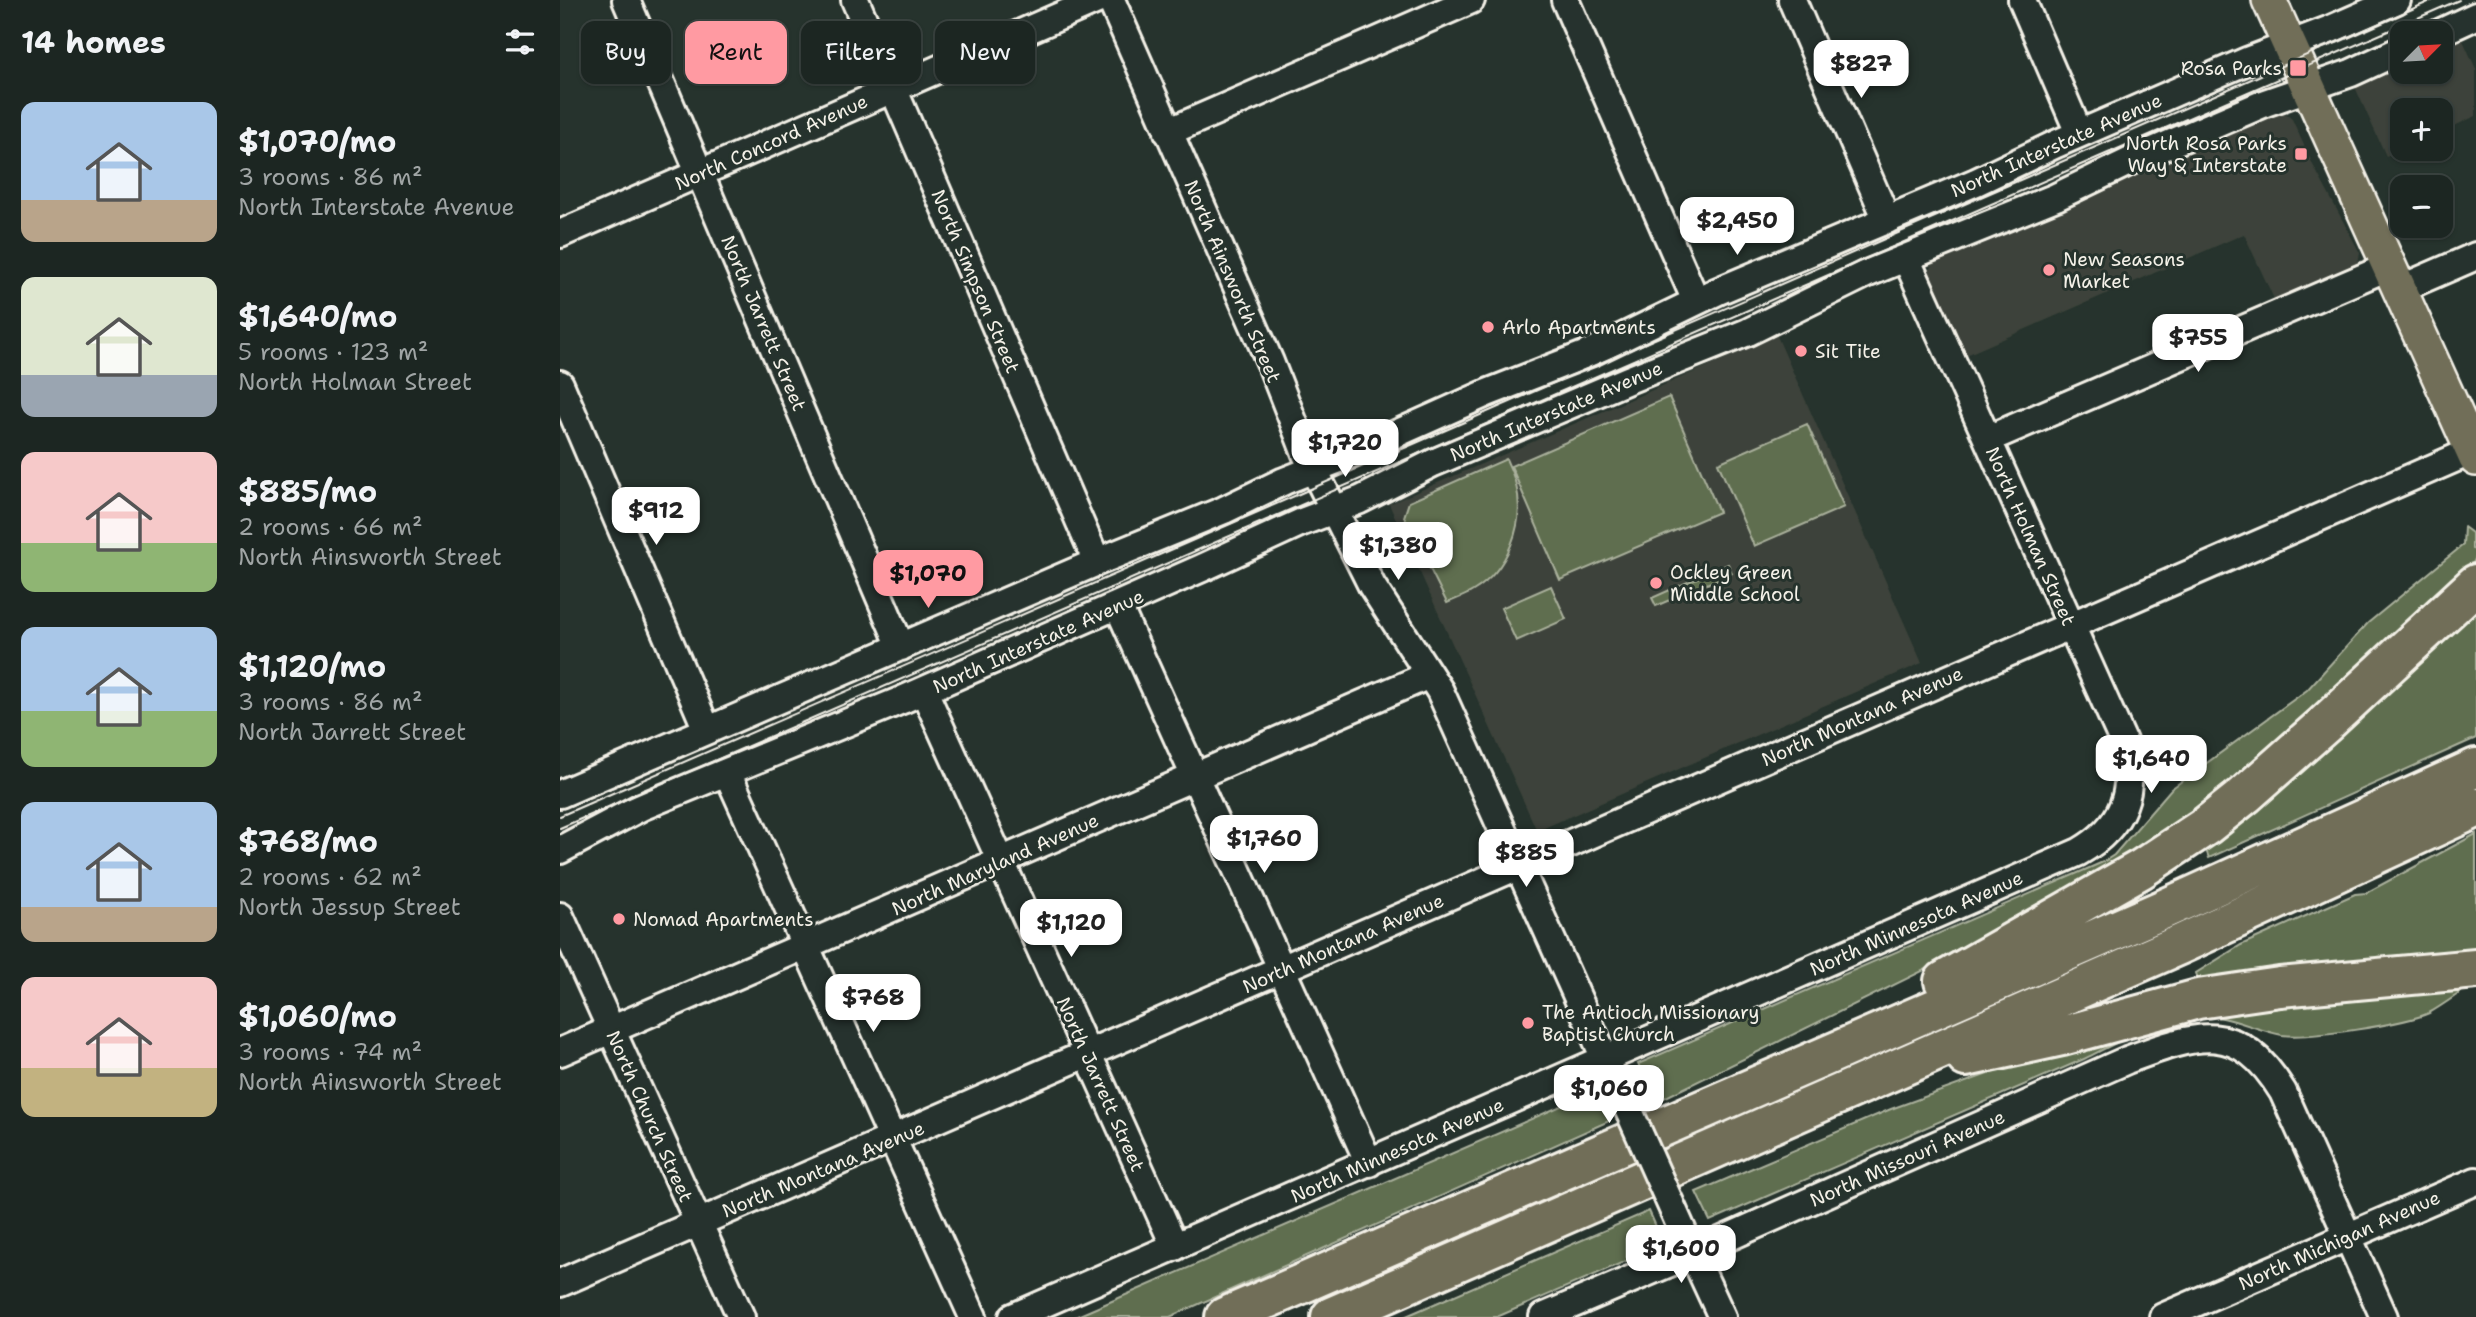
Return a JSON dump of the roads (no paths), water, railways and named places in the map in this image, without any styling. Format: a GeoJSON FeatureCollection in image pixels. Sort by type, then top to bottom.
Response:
{"type":"FeatureCollection","features":[{"type":"Feature","properties":{"kind":"highway"},"geometry":{"type":"LineString","coordinates":[[1791,1070],[2141,869],[2206,826],[2245,796],[2476,584]]}},
{"type":"Feature","properties":{"kind":"highway"},"geometry":{"type":"LineString","coordinates":[[1225,1317],[2162,910],[2476,768]]}},
{"type":"Feature","properties":{"kind":"highway"},"geometry":{"type":"LineString","coordinates":[[1331,1317],[2179,945],[2476,808]]}},
{"type":"Feature","properties":{"kind":"highway"},"geometry":{"type":"LineString","coordinates":[[1886,1075],[2062,1036],[2198,999],[2280,987],[2476,969]]}},
{"type":"Feature","properties":{"kind":"main road"},"geometry":{"type":"LineString","coordinates":[[2269,0],[2474,455]]}},
{"type":"Feature","properties":{"kind":"street","name":"North Jarrett Street"},"geometry":{"type":"LineString","coordinates":[[626,0],[901,647]]}},
{"type":"Feature","properties":{"kind":"street","name":"North Simpson Street"},"geometry":{"type":"LineString","coordinates":[[855,0],[1097,562]]}},
{"type":"Feature","properties":{"kind":"street","name":"North Concord Avenue"},"geometry":{"type":"LineString","coordinates":[[560,234],[1097,0]]}},
{"type":"Feature","properties":{"kind":"street","name":"North Ainsworth Street"},"geometry":{"type":"LineString","coordinates":[[1111,0],[1270,362],[1284,402],[1314,469],[1372,586],[1440,691],[1722,1317]]}},
{"type":"Feature","properties":{"kind":"street"},"geometry":{"type":"LineString","coordinates":[[1168,132],[1471,0]]}},
{"type":"Feature","properties":{"kind":"street"},"geometry":{"type":"LineString","coordinates":[[1566,0],[1696,301]]}},
{"type":"Feature","properties":{"kind":"street"},"geometry":{"type":"LineString","coordinates":[[1792,0],[1887,220]]}},
{"type":"Feature","properties":{"kind":"street"},"geometry":{"type":"LineString","coordinates":[[2022,0],[2080,133]]}},
{"type":"Feature","properties":{"kind":"street","name":"North Interstate Avenue"},"geometry":{"type":"LineString","coordinates":[[560,794],[1097,562],[1224,510],[1284,481],[1487,393],[1592,352],[1696,301],[1976,182],[2080,133],[2397,0]]}},
{"type":"Feature","properties":{"kind":"street"},"geometry":{"type":"LineString","coordinates":[[2454,26],[2476,16]]}},
{"type":"Feature","properties":{"kind":"street","name":"North Interstate Avenue"},"geometry":{"type":"LineString","coordinates":[[560,849],[641,807],[924,691],[1245,547],[1360,500],[1457,453],[1748,332],[1866,274],[2056,197],[2137,158],[2265,103],[2351,73],[2390,55]]}},
{"type":"Feature","properties":{"kind":"street"},"geometry":{"type":"LineString","coordinates":[[1988,439],[2395,277],[2476,256]]}},
{"type":"Feature","properties":{"kind":"street","name":"North Holman Street"},"geometry":{"type":"LineString","coordinates":[[1906,258],[2123,741],[2130,780],[2126,800],[2118,818]]}},
{"type":"Feature","properties":{"kind":"street"},"geometry":{"type":"LineString","coordinates":[[560,384],[708,730]]}},
{"type":"Feature","properties":{"kind":"street","name":"North Montana Avenue"},"geometry":{"type":"LineString","coordinates":[[560,1283],[2071,625],[2474,455]]}},
{"type":"Feature","properties":{"kind":"street"},"geometry":{"type":"LineString","coordinates":[[1118,606],[1369,1163]]}},
{"type":"Feature","properties":{"kind":"street","name":"North Maryland Avenue"},"geometry":{"type":"LineString","coordinates":[[560,1052],[1429,675]]}},
{"type":"Feature","properties":{"kind":"street","name":"North Jarrett Street"},"geometry":{"type":"LineString","coordinates":[[924,691],[1175,1247]]}},
{"type":"Feature","properties":{"kind":"street"},"geometry":{"type":"LineString","coordinates":[[727,772],[973,1317]]}},
{"type":"Feature","properties":{"kind":"street","name":"North Minnesota Avenue"},"geometry":{"type":"LineString","coordinates":[[1013,1317],[1369,1163],[1609,1067],[2079,852],[2097,842],[2118,818]]}},
{"type":"Feature","properties":{"kind":"street","name":"North Church Street"},"geometry":{"type":"LineString","coordinates":[[560,916],[741,1317]]}},
{"type":"Feature","properties":{"kind":"street","name":"North Missouri Avenue"},"geometry":{"type":"LineString","coordinates":[[1543,1317],[1688,1244],[2127,1060],[2186,1039],[2205,1037],[2223,1040],[2256,1056],[2270,1070],[2283,1092],[2347,1237]]}},
{"type":"Feature","properties":{"kind":"street","name":"North Michigan Avenue"},"geometry":{"type":"LineString","coordinates":[[2163,1317],[2476,1181]]}},
{"type":"Feature","properties":{"kind":"street"},"geometry":{"type":"LineString","coordinates":[[2347,1237],[2384,1317]]}},
{"type":"Feature","properties":{"kind":"tram line"},"geometry":{"type":"LineString","coordinates":[[560,816],[2433,0]]}},
{"type":"Feature","properties":{"kind":"tram line"},"geometry":{"type":"LineString","coordinates":[[560,828],[2459,0]]}},
{"type":"Feature","properties":{"kind":"place","name":"Rosa Parks"},"geometry":{"type":"Point","coordinates":[2298,68]}},
{"type":"Feature","properties":{"kind":"place","name":"North Rosa Parks Way & Interstate"},"geometry":{"type":"Point","coordinates":[2301,154]}},
{"type":"Feature","properties":{"kind":"place","name":"New Seasons Market"},"geometry":{"type":"Point","coordinates":[2049,270]}},
{"type":"Feature","properties":{"kind":"place","name":"Arlo Apartments"},"geometry":{"type":"Point","coordinates":[1488,327]}},
{"type":"Feature","properties":{"kind":"place","name":"Sit Tite"},"geometry":{"type":"Point","coordinates":[1801,351]}},
{"type":"Feature","properties":{"kind":"place","name":"Ockley Green Middle School"},"geometry":{"type":"Point","coordinates":[1656,583]}},
{"type":"Feature","properties":{"kind":"place","name":"Nomad Apartments"},"geometry":{"type":"Point","coordinates":[619,919]}},
{"type":"Feature","properties":{"kind":"place","name":"The Antioch Missionary Baptist Church"},"geometry":{"type":"Point","coordinates":[1528,1023]}}]}
